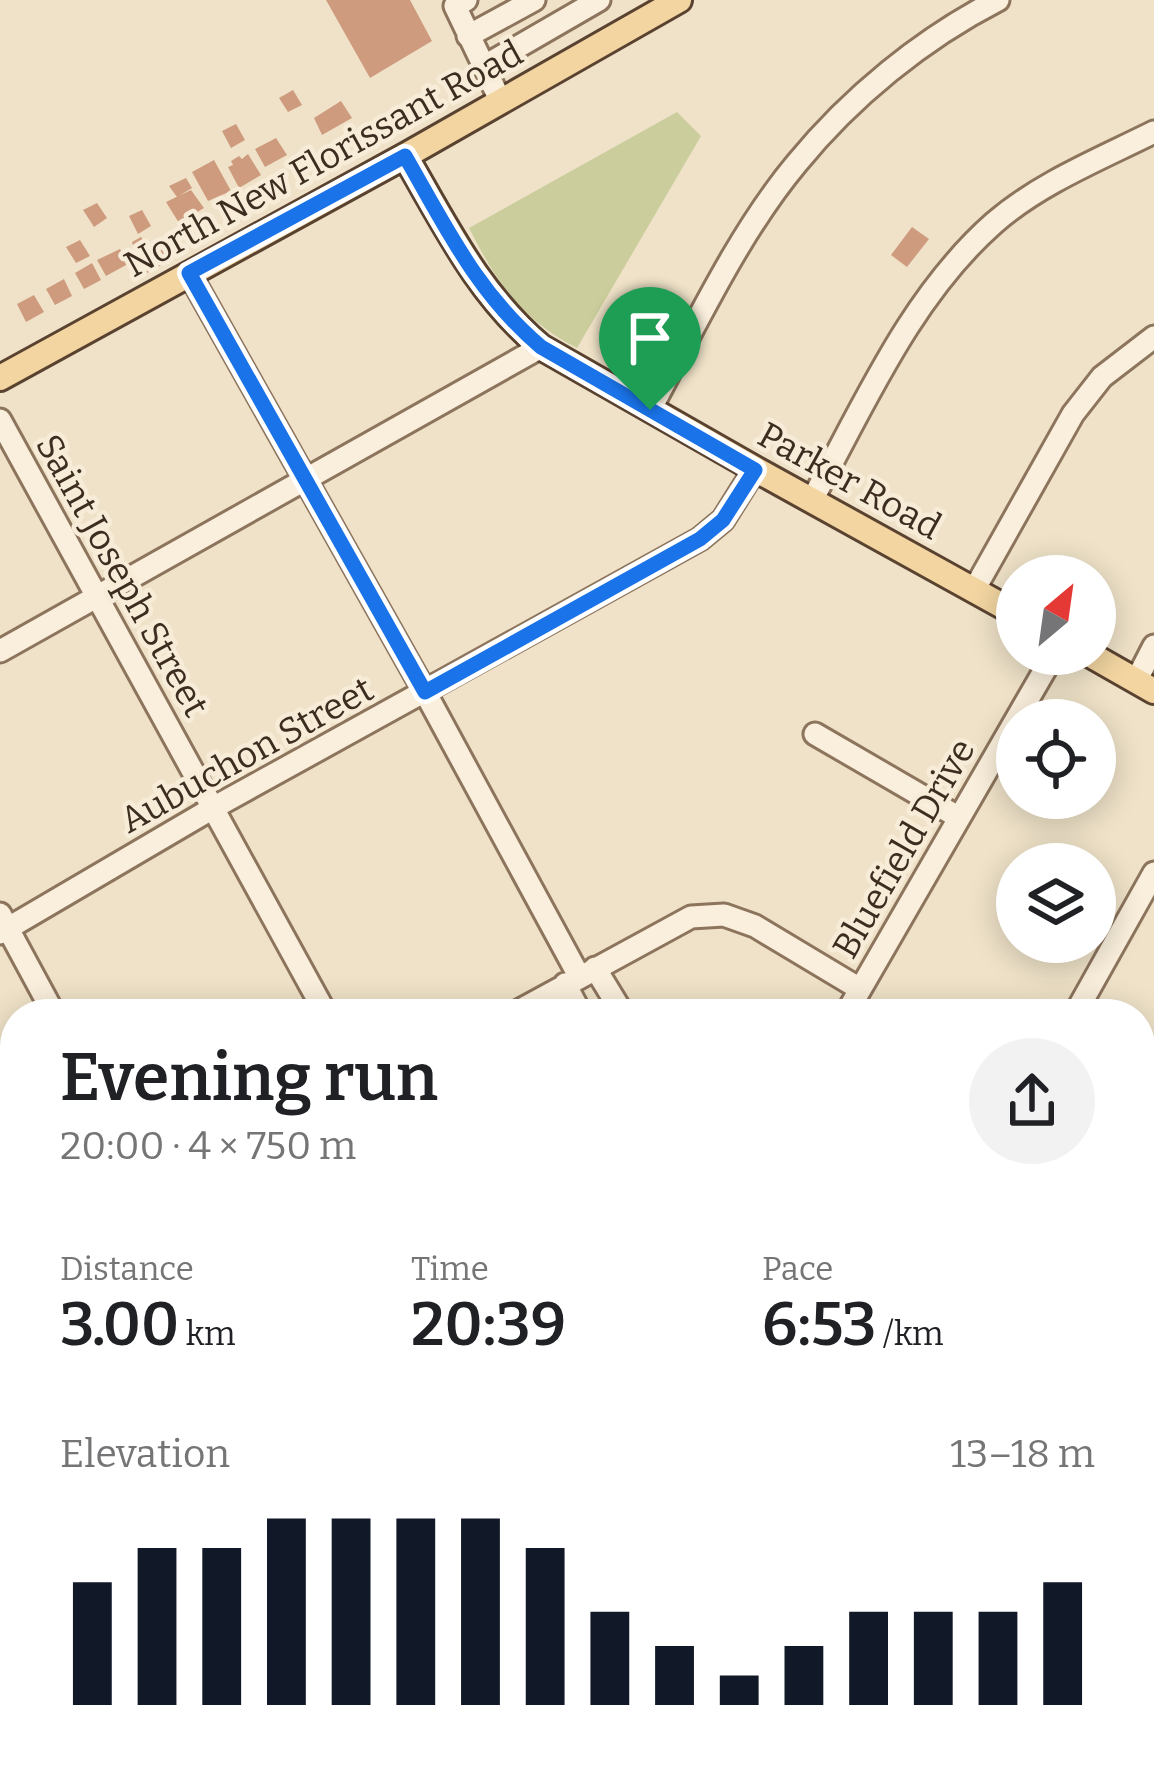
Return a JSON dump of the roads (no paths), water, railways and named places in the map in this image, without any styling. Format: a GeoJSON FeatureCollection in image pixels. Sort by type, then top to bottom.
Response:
{"type":"FeatureCollection","features":[{"type":"Feature","properties":{"kind":"main road","name":"North New Florissant Road"},"geometry":{"type":"LineString","coordinates":[[0,378],[679,0]]}},
{"type":"Feature","properties":{"kind":"main road","name":"Parker Road"},"geometry":{"type":"LineString","coordinates":[[405,156],[484,290],[541,347],[996,602]]}},
{"type":"Feature","properties":{"kind":"main road"},"geometry":{"type":"LineString","coordinates":[[1116,669],[1145,686]]}},
{"type":"Feature","properties":{"kind":"street"},"geometry":{"type":"LineString","coordinates":[[468,36],[534,0]]}},
{"type":"Feature","properties":{"kind":"street"},"geometry":{"type":"LineString","coordinates":[[483,67],[599,0]]}},
{"type":"Feature","properties":{"kind":"street"},"geometry":{"type":"LineString","coordinates":[[650,410],[748,233],[794,165],[839,116],[907,58],[998,0]]}},
{"type":"Feature","properties":{"kind":"street"},"geometry":{"type":"LineString","coordinates":[[460,3],[468,36],[501,102]]}},
{"type":"Feature","properties":{"kind":"street"},"geometry":{"type":"LineString","coordinates":[[812,500],[902,338],[947,273],[994,223],[1052,182],[1154,132]]}},
{"type":"Feature","properties":{"kind":"street"},"geometry":{"type":"LineString","coordinates":[[189,273],[580,976],[606,999]]}},
{"type":"Feature","properties":{"kind":"street"},"geometry":{"type":"LineString","coordinates":[[974,590],[1073,414],[1102,377],[1154,337]]}},
{"type":"Feature","properties":{"kind":"street"},"geometry":{"type":"LineString","coordinates":[[0,651],[541,347]]}},
{"type":"Feature","properties":{"kind":"street","name":"Saint Joseph Street"},"geometry":{"type":"LineString","coordinates":[[0,420],[318,999]]}},
{"type":"Feature","properties":{"kind":"street","name":"Aubuchon Street"},"geometry":{"type":"LineString","coordinates":[[3,925],[700,539],[723,520],[755,470]]}},
{"type":"Feature","properties":{"kind":"street"},"geometry":{"type":"LineString","coordinates":[[1145,686],[1154,646]]}},
{"type":"Feature","properties":{"kind":"street","name":"Bluefield Drive"},"geometry":{"type":"LineString","coordinates":[[854,999],[1042,675]]}},
{"type":"Feature","properties":{"kind":"street"},"geometry":{"type":"LineString","coordinates":[[815,734],[958,817]]}},
{"type":"Feature","properties":{"kind":"street"},"geometry":{"type":"LineString","coordinates":[[1083,999],[1154,873]]}},
{"type":"Feature","properties":{"kind":"street"},"geometry":{"type":"LineString","coordinates":[[539,999],[691,917],[724,915],[755,926],[860,989]]}},
{"type":"Feature","properties":{"kind":"street"},"geometry":{"type":"LineString","coordinates":[[3,925],[45,999]]}},
{"type":"Feature","properties":{"kind":"street"},"geometry":{"type":"LineString","coordinates":[[580,976],[581,999]]}}]}
